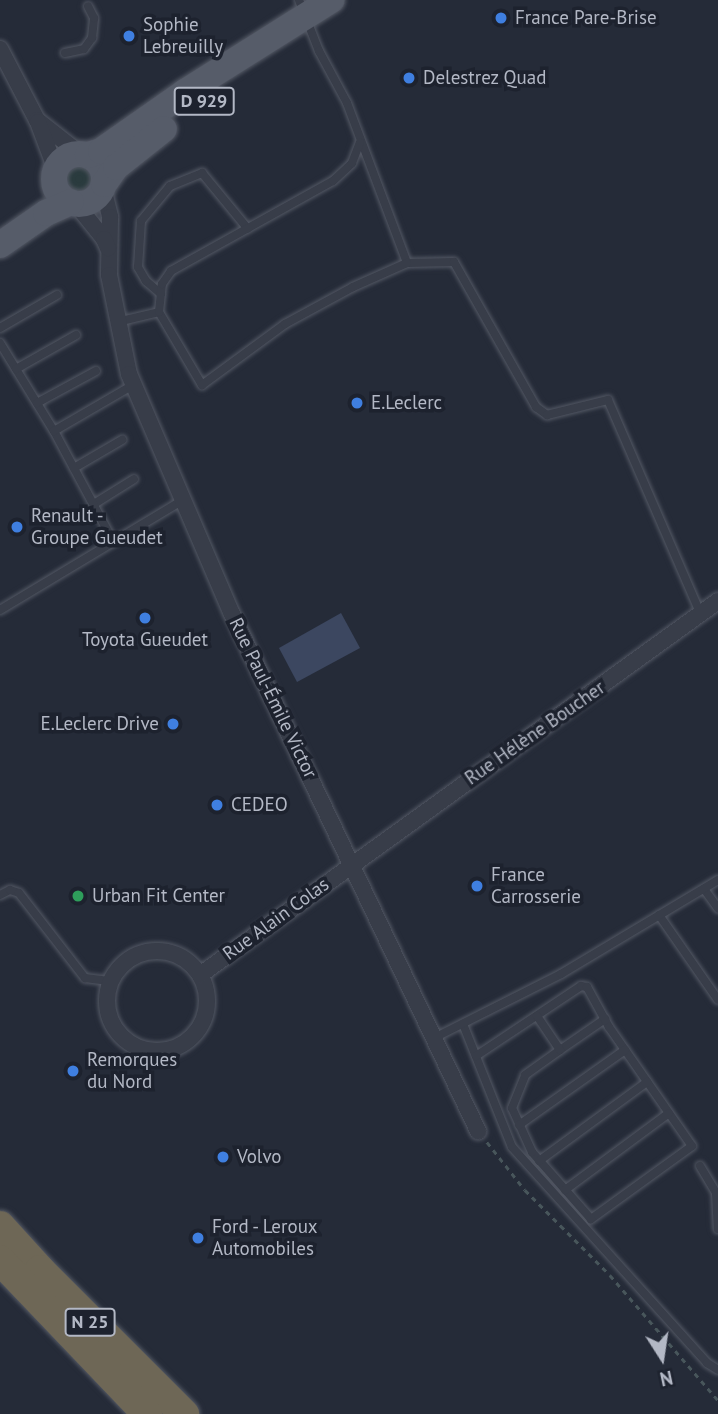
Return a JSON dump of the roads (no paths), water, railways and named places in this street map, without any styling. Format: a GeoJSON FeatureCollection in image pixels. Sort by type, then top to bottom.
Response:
{"type":"FeatureCollection","features":[{"type":"Feature","properties":{"kind":"highway","name":"N 25"},"geometry":{"type":"LineString","coordinates":[[0,1226],[40,1270],[184,1414]]}},
{"type":"Feature","properties":{"kind":"highway","name":"N 25"},"geometry":{"type":"LineString","coordinates":[[0,1260],[148,1414]]}},
{"type":"Feature","properties":{"kind":"main road","name":"D 929"},"geometry":{"type":"LineString","coordinates":[[84,155],[101,151],[302,9],[331,0]]}},
{"type":"Feature","properties":{"kind":"main road","name":"D 929"},"geometry":{"type":"LineString","coordinates":[[103,186],[116,167],[138,148],[225,86],[302,9]]}},
{"type":"Feature","properties":{"kind":"main road"},"geometry":{"type":"LineString","coordinates":[[0,228],[36,201],[65,158],[84,155],[103,170],[103,186],[92,200],[73,203],[46,213],[0,245]]}},
{"type":"Feature","properties":{"kind":"main road"},"geometry":{"type":"LineString","coordinates":[[55,174],[58,193],[73,203]]}},
{"type":"Feature","properties":{"kind":"street"},"geometry":{"type":"LineString","coordinates":[[0,49],[37,120],[55,174]]}},
{"type":"Feature","properties":{"kind":"street"},"geometry":{"type":"LineString","coordinates":[[37,120],[84,155]]}},
{"type":"Feature","properties":{"kind":"street","name":"Rue Paul-Émile Victor"},"geometry":{"type":"LineString","coordinates":[[103,186],[110,216],[108,251],[117,322],[134,385],[232,614],[478,1131]]}},
{"type":"Feature","properties":{"kind":"street","name":"Rue Paul-Émile Victor"},"geometry":{"type":"LineString","coordinates":[[73,203],[104,239],[108,251]]}},
{"type":"Feature","properties":{"kind":"street","name":"Rue Hélène Boucher"},"geometry":{"type":"LineString","coordinates":[[352,863],[718,601]]}},
{"type":"Feature","properties":{"kind":"street","name":"Rue Alain Colas"},"geometry":{"type":"LineString","coordinates":[[200,975],[352,863]]}},
{"type":"Feature","properties":{"kind":"street"},"geometry":{"type":"LineString","coordinates":[[146,952],[177,955],[190,963],[200,975],[206,989],[208,1005],[204,1021],[183,1044],[168,1050],[152,1051],[130,1043],[114,1027],[108,1012],[107,996],[111,981],[132,958],[146,952]]}},
{"type":"Feature","properties":{"kind":"lane"},"geometry":{"type":"LineString","coordinates":[[65,53],[84,48],[92,38],[94,18],[88,6]]}},
{"type":"Feature","properties":{"kind":"lane"},"geometry":{"type":"LineString","coordinates":[[302,9],[346,103],[407,263]]}},
{"type":"Feature","properties":{"kind":"lane"},"geometry":{"type":"LineString","coordinates":[[360,142],[352,163],[334,181],[171,271],[162,284],[159,312],[202,385],[285,324],[353,287],[407,263],[454,262],[536,407],[548,415],[608,400],[701,615]]}},
{"type":"Feature","properties":{"kind":"lane"},"geometry":{"type":"LineString","coordinates":[[161,294],[138,267],[141,221],[170,186],[202,173],[248,229]]}},
{"type":"Feature","properties":{"kind":"lane"},"geometry":{"type":"LineString","coordinates":[[0,328],[57,295]]}},
{"type":"Feature","properties":{"kind":"lane"},"geometry":{"type":"LineString","coordinates":[[117,322],[159,312]]}},
{"type":"Feature","properties":{"kind":"lane"},"geometry":{"type":"LineString","coordinates":[[16,369],[76,335]]}},
{"type":"Feature","properties":{"kind":"lane"},"geometry":{"type":"LineString","coordinates":[[0,343],[54,431],[113,541]]}},
{"type":"Feature","properties":{"kind":"lane"},"geometry":{"type":"LineString","coordinates":[[37,404],[96,370]]}},
{"type":"Feature","properties":{"kind":"lane"},"geometry":{"type":"LineString","coordinates":[[54,431],[134,385]]}},
{"type":"Feature","properties":{"kind":"lane"},"geometry":{"type":"LineString","coordinates":[[74,468],[122,440]]}},
{"type":"Feature","properties":{"kind":"lane"},"geometry":{"type":"LineString","coordinates":[[94,504],[135,479]]}},
{"type":"Feature","properties":{"kind":"lane"},"geometry":{"type":"LineString","coordinates":[[0,610],[183,500]]}},
{"type":"Feature","properties":{"kind":"lane"},"geometry":{"type":"LineString","coordinates":[[434,1038],[561,974],[718,880]]}},
{"type":"Feature","properties":{"kind":"lane"},"geometry":{"type":"LineString","coordinates":[[704,889],[718,908]]}},
{"type":"Feature","properties":{"kind":"lane"},"geometry":{"type":"LineString","coordinates":[[0,895],[10,890],[19,893],[85,978],[111,981]]}},
{"type":"Feature","properties":{"kind":"lane"},"geometry":{"type":"LineString","coordinates":[[659,915],[718,1000]]}},
{"type":"Feature","properties":{"kind":"lane"},"geometry":{"type":"LineString","coordinates":[[476,1056],[581,986],[587,986],[604,1019],[692,1146],[591,1219],[539,1161],[512,1108],[525,1075],[604,1019]]}},
{"type":"Feature","properties":{"kind":"lane"},"geometry":{"type":"LineString","coordinates":[[537,1016],[560,1050]]}},
{"type":"Feature","properties":{"kind":"lane"},"geometry":{"type":"LineString","coordinates":[[463,1024],[512,1147],[707,1363],[718,1370]]}},
{"type":"Feature","properties":{"kind":"lane"},"geometry":{"type":"LineString","coordinates":[[519,1125],[625,1050]]}},
{"type":"Feature","properties":{"kind":"lane"},"geometry":{"type":"LineString","coordinates":[[539,1161],[647,1082]]}},
{"type":"Feature","properties":{"kind":"lane"},"geometry":{"type":"LineString","coordinates":[[565,1190],[669,1113]]}},
{"type":"Feature","properties":{"kind":"lane"},"geometry":{"type":"LineString","coordinates":[[700,1166],[716,1193],[718,1228]]}},
{"type":"Feature","properties":{"kind":"water"},"geometry":{"type":"Polygon","coordinates":[[[341,613],[360,648],[297,682],[279,648],[341,613]]]}},
{"type":"Feature","properties":{"kind":"place","name":"France Pare-Brise"},"geometry":{"type":"Point","coordinates":[501,18]}},
{"type":"Feature","properties":{"kind":"place","name":"Sophie Lebreuilly"},"geometry":{"type":"Point","coordinates":[129,36]}},
{"type":"Feature","properties":{"kind":"place","name":"Delestrez Quad"},"geometry":{"type":"Point","coordinates":[409,78]}},
{"type":"Feature","properties":{"kind":"place","name":"E.Leclerc"},"geometry":{"type":"Point","coordinates":[357,403]}},
{"type":"Feature","properties":{"kind":"place","name":"Renault - Groupe Gueudet"},"geometry":{"type":"Point","coordinates":[17,527]}},
{"type":"Feature","properties":{"kind":"place","name":"Toyota Gueudet"},"geometry":{"type":"Point","coordinates":[145,618]}},
{"type":"Feature","properties":{"kind":"place","name":"E.Leclerc Drive"},"geometry":{"type":"Point","coordinates":[173,724]}},
{"type":"Feature","properties":{"kind":"place","name":"CEDEO"},"geometry":{"type":"Point","coordinates":[217,805]}},
{"type":"Feature","properties":{"kind":"place","name":"France Carrosserie"},"geometry":{"type":"Point","coordinates":[477,886]}},
{"type":"Feature","properties":{"kind":"place","name":"Urban Fit Center"},"geometry":{"type":"Point","coordinates":[78,896]}},
{"type":"Feature","properties":{"kind":"place","name":"Remorques du Nord"},"geometry":{"type":"Point","coordinates":[73,1071]}},
{"type":"Feature","properties":{"kind":"place","name":"Volvo"},"geometry":{"type":"Point","coordinates":[223,1157]}},
{"type":"Feature","properties":{"kind":"place","name":"Ford - Leroux Automobiles"},"geometry":{"type":"Point","coordinates":[198,1238]}}]}
